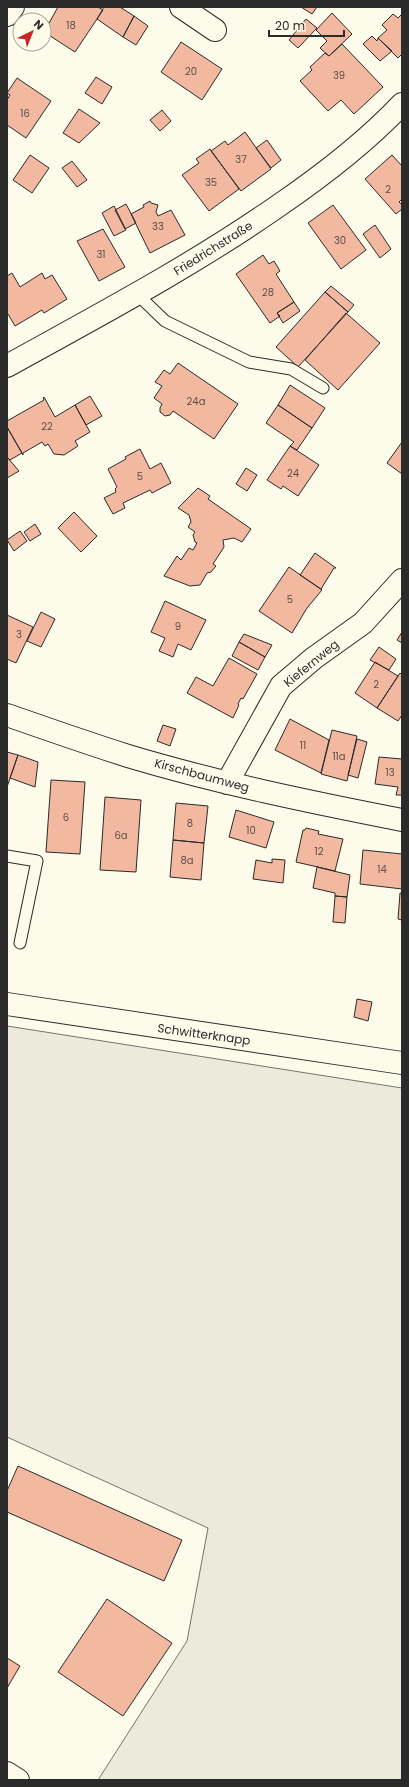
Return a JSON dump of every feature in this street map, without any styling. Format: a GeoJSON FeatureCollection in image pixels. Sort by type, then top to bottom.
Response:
{"type":"FeatureCollection","features":[{"type":"Feature","properties":{"kind":"street"},"geometry":{"type":"LineString","coordinates":[[7,15],[13,7]]}},
{"type":"Feature","properties":{"kind":"street"},"geometry":{"type":"LineString","coordinates":[[181,7],[215,30]]}},
{"type":"Feature","properties":{"kind":"street","name":"Friedrichstraße"},"geometry":{"type":"LineString","coordinates":[[7,366],[172,274],[249,226],[311,183],[399,113]]}},
{"type":"Feature","properties":{"kind":"street","name":"Kiefernweg"},"geometry":{"type":"LineString","coordinates":[[228,783],[281,686],[314,658],[363,623],[402,580]]}},
{"type":"Feature","properties":{"kind":"street","name":"Kirschbaumweg"},"geometry":{"type":"LineString","coordinates":[[7,715],[128,756],[228,783],[402,820]]}},
{"type":"Feature","properties":{"kind":"street","name":"Schwitterknapp"},"geometry":{"type":"LineString","coordinates":[[7,1004],[402,1063]]}},
{"type":"Feature","properties":{"kind":"street"},"geometry":{"type":"LineString","coordinates":[[7,1773],[18,1780]]}},
{"type":"Feature","properties":{"kind":"lane"},"geometry":{"type":"LineString","coordinates":[[137,294],[165,321],[249,362],[291,368],[323,388]]}},
{"type":"Feature","properties":{"kind":"lane"},"geometry":{"type":"LineString","coordinates":[[7,856],[37,861],[20,943]]}},
{"type":"Feature","properties":{"kind":"shaded area"},"geometry":{"type":"Polygon","coordinates":[[[7,1026],[402,1088],[402,1780],[98,1780],[187,1641],[208,1528],[7,1437],[7,1026]]]}},
{"type":"Feature","properties":{"kind":"building"},"geometry":{"type":"Polygon","coordinates":[[[58,7],[98,7],[103,10],[75,52],[52,37],[52,18],[58,7]]]}},
{"type":"Feature","properties":{"kind":"building"},"geometry":{"type":"Polygon","coordinates":[[[104,7],[120,7],[134,16],[123,37],[97,19],[104,7]]]}},
{"type":"Feature","properties":{"kind":"building"},"geometry":{"type":"Polygon","coordinates":[[[301,7],[317,7],[312,14],[301,7]]]}},
{"type":"Feature","properties":{"kind":"building"},"geometry":{"type":"Polygon","coordinates":[[[332,13],[352,34],[329,56],[320,48],[327,41],[316,30],[332,13]]]}},
{"type":"Feature","properties":{"kind":"building"},"geometry":{"type":"Polygon","coordinates":[[[393,14],[398,18],[402,14],[402,54],[398,58],[378,38],[387,30],[382,25],[393,14]]]}},
{"type":"Feature","properties":{"kind":"building"},"geometry":{"type":"Polygon","coordinates":[[[134,16],[148,26],[136,45],[123,37],[134,16]]]}},
{"type":"Feature","properties":{"kind":"building"},"geometry":{"type":"Polygon","coordinates":[[[306,19],[317,28],[298,48],[289,40],[306,19]]]}},
{"type":"Feature","properties":{"kind":"building"},"geometry":{"type":"Polygon","coordinates":[[[372,36],[377,41],[378,38],[392,51],[380,61],[363,44],[372,36]]]}},
{"type":"Feature","properties":{"kind":"building"},"geometry":{"type":"Polygon","coordinates":[[[181,42],[222,69],[202,100],[161,72],[181,42]]]}},
{"type":"Feature","properties":{"kind":"building"},"geometry":{"type":"Polygon","coordinates":[[[342,44],[383,87],[354,114],[341,100],[328,111],[300,81],[312,70],[310,67],[325,53],[329,56],[342,44]]]}},
{"type":"Feature","properties":{"kind":"building"},"geometry":{"type":"Polygon","coordinates":[[[96,77],[112,87],[102,104],[85,93],[96,77]]]}},
{"type":"Feature","properties":{"kind":"building"},"geometry":{"type":"Polygon","coordinates":[[[17,78],[51,101],[26,138],[7,125],[7,100],[10,95],[7,93],[17,78]]]}},
{"type":"Feature","properties":{"kind":"building"},"geometry":{"type":"Polygon","coordinates":[[[79,109],[100,123],[79,143],[63,133],[79,109]]]}},
{"type":"Feature","properties":{"kind":"building"},"geometry":{"type":"Polygon","coordinates":[[[162,110],[171,121],[160,131],[150,120],[162,110]]]}},
{"type":"Feature","properties":{"kind":"building"},"geometry":{"type":"Polygon","coordinates":[[[245,132],[271,169],[241,191],[211,151],[225,141],[228,145],[245,132]]]}},
{"type":"Feature","properties":{"kind":"building"},"geometry":{"type":"Polygon","coordinates":[[[267,140],[281,160],[271,168],[256,148],[267,140]]]}},
{"type":"Feature","properties":{"kind":"building"},"geometry":{"type":"Polygon","coordinates":[[[210,149],[239,189],[209,211],[182,175],[199,163],[196,159],[210,149]]]}},
{"type":"Feature","properties":{"kind":"building"},"geometry":{"type":"Polygon","coordinates":[[[30,155],[49,168],[32,193],[13,180],[30,155]]]}},
{"type":"Feature","properties":{"kind":"building"},"geometry":{"type":"Polygon","coordinates":[[[392,155],[402,166],[402,199],[399,202],[402,205],[402,209],[396,214],[365,179],[392,155]]]}},
{"type":"Feature","properties":{"kind":"building"},"geometry":{"type":"Polygon","coordinates":[[[72,161],[87,180],[77,187],[62,168],[72,161]]]}},
{"type":"Feature","properties":{"kind":"building"},"geometry":{"type":"Polygon","coordinates":[[[150,201],[151,203],[158,205],[156,212],[158,216],[171,210],[185,235],[150,253],[131,214],[144,207],[143,205],[150,201]]]}},
{"type":"Feature","properties":{"kind":"building"},"geometry":{"type":"Polygon","coordinates":[[[126,204],[136,223],[125,229],[115,210],[126,204]]]}},
{"type":"Feature","properties":{"kind":"building"},"geometry":{"type":"Polygon","coordinates":[[[333,205],[366,250],[341,269],[308,223],[333,205]]]}},
{"type":"Feature","properties":{"kind":"building"},"geometry":{"type":"Polygon","coordinates":[[[114,206],[126,230],[114,236],[102,213],[114,206]]]}},
{"type":"Feature","properties":{"kind":"building"},"geometry":{"type":"Polygon","coordinates":[[[375,225],[391,249],[380,258],[363,234],[375,225]]]}},
{"type":"Feature","properties":{"kind":"building"},"geometry":{"type":"Polygon","coordinates":[[[103,229],[125,267],[99,281],[77,241],[103,229]]]}},
{"type":"Feature","properties":{"kind":"building"},"geometry":{"type":"Polygon","coordinates":[[[263,255],[269,264],[274,261],[280,271],[276,274],[294,302],[277,313],[280,316],[270,323],[236,274],[263,255]]]}},
{"type":"Feature","properties":{"kind":"building"},"geometry":{"type":"Polygon","coordinates":[[[12,273],[20,287],[42,273],[45,279],[52,275],[67,299],[44,313],[42,310],[15,326],[8,314],[7,315],[7,276],[12,273]]]}},
{"type":"Feature","properties":{"kind":"building"},"geometry":{"type":"Polygon","coordinates":[[[331,286],[354,305],[348,312],[325,292],[331,286]]]}},
{"type":"Feature","properties":{"kind":"building"},"geometry":{"type":"Polygon","coordinates":[[[325,292],[348,312],[298,367],[276,347],[325,292]]]}},
{"type":"Feature","properties":{"kind":"building"},"geometry":{"type":"Polygon","coordinates":[[[294,302],[300,311],[283,323],[277,313],[294,302]]]}},
{"type":"Feature","properties":{"kind":"building"},"geometry":{"type":"Polygon","coordinates":[[[346,313],[380,343],[338,390],[305,360],[346,313]]]}},
{"type":"Feature","properties":{"kind":"building"},"geometry":{"type":"Polygon","coordinates":[[[178,363],[238,404],[214,439],[173,411],[170,415],[165,416],[160,412],[162,404],[154,398],[162,386],[155,382],[164,370],[170,374],[178,363]]]}},
{"type":"Feature","properties":{"kind":"building"},"geometry":{"type":"Polygon","coordinates":[[[290,385],[325,408],[312,428],[278,405],[290,385]]]}},
{"type":"Feature","properties":{"kind":"building"},"geometry":{"type":"Polygon","coordinates":[[[90,396],[102,416],[86,425],[75,405],[90,396]]]}},
{"type":"Feature","properties":{"kind":"building"},"geometry":{"type":"Polygon","coordinates":[[[44,397],[55,417],[75,405],[90,432],[75,441],[78,446],[64,455],[54,454],[48,444],[45,446],[42,442],[23,453],[23,455],[7,427],[7,421],[44,400],[44,397]]]}},
{"type":"Feature","properties":{"kind":"building"},"geometry":{"type":"Polygon","coordinates":[[[278,405],[312,428],[297,450],[290,446],[294,442],[266,423],[278,405]]]}},
{"type":"Feature","properties":{"kind":"building"},"geometry":{"type":"Polygon","coordinates":[[[7,427],[22,453],[10,460],[7,457],[7,427]]]}},
{"type":"Feature","properties":{"kind":"building"},"geometry":{"type":"Polygon","coordinates":[[[402,442],[402,474],[387,463],[402,442]]]}},
{"type":"Feature","properties":{"kind":"building"},"geometry":{"type":"Polygon","coordinates":[[[290,446],[319,465],[298,496],[283,486],[281,489],[267,480],[290,446]]]}},
{"type":"Feature","properties":{"kind":"building"},"geometry":{"type":"Polygon","coordinates":[[[140,449],[150,469],[161,463],[171,483],[152,493],[150,490],[123,503],[125,508],[113,514],[104,498],[116,492],[115,489],[117,487],[108,469],[140,449]]]}},
{"type":"Feature","properties":{"kind":"building"},"geometry":{"type":"Polygon","coordinates":[[[7,457],[19,471],[7,478],[7,457]]]}},
{"type":"Feature","properties":{"kind":"building"},"geometry":{"type":"Polygon","coordinates":[[[246,468],[257,475],[247,491],[236,484],[246,468]]]}},
{"type":"Feature","properties":{"kind":"building"},"geometry":{"type":"Polygon","coordinates":[[[198,488],[210,496],[208,499],[251,529],[242,542],[234,538],[223,540],[224,547],[213,564],[216,566],[211,572],[207,573],[200,585],[190,586],[164,576],[177,556],[181,560],[189,548],[193,550],[197,543],[195,542],[193,535],[195,532],[188,527],[191,522],[189,515],[178,508],[198,488]]]}},
{"type":"Feature","properties":{"kind":"building"},"geometry":{"type":"Polygon","coordinates":[[[74,512],[97,536],[81,552],[58,528],[74,512]]]}},
{"type":"Feature","properties":{"kind":"building"},"geometry":{"type":"Polygon","coordinates":[[[35,524],[41,534],[30,541],[24,532],[35,524]]]}},
{"type":"Feature","properties":{"kind":"building"},"geometry":{"type":"Polygon","coordinates":[[[20,531],[27,541],[14,551],[7,540],[20,531]]]}},
{"type":"Feature","properties":{"kind":"building"},"geometry":{"type":"Polygon","coordinates":[[[315,553],[336,568],[334,568],[321,589],[300,575],[315,553]]]}},
{"type":"Feature","properties":{"kind":"building"},"geometry":{"type":"Polygon","coordinates":[[[289,567],[322,590],[307,608],[292,633],[259,611],[289,567]]]}},
{"type":"Feature","properties":{"kind":"building"},"geometry":{"type":"Polygon","coordinates":[[[165,601],[206,620],[191,650],[178,644],[173,657],[159,651],[165,638],[151,632],[165,601]]]}},
{"type":"Feature","properties":{"kind":"building"},"geometry":{"type":"Polygon","coordinates":[[[41,612],[55,619],[41,647],[27,641],[41,612]]]}},
{"type":"Feature","properties":{"kind":"building"},"geometry":{"type":"Polygon","coordinates":[[[7,615],[33,627],[16,663],[7,659],[7,615]]]}},
{"type":"Feature","properties":{"kind":"building"},"geometry":{"type":"Polygon","coordinates":[[[402,632],[402,643],[397,640],[402,632]]]}},
{"type":"Feature","properties":{"kind":"building"},"geometry":{"type":"Polygon","coordinates":[[[244,634],[272,645],[265,657],[239,642],[244,634]]]}},
{"type":"Feature","properties":{"kind":"building"},"geometry":{"type":"Polygon","coordinates":[[[239,642],[265,657],[258,670],[232,656],[239,642]]]}},
{"type":"Feature","properties":{"kind":"building"},"geometry":{"type":"Polygon","coordinates":[[[379,647],[396,659],[389,670],[370,660],[379,647]]]}},
{"type":"Feature","properties":{"kind":"building"},"geometry":{"type":"Polygon","coordinates":[[[229,658],[257,674],[243,699],[241,698],[233,718],[187,693],[196,677],[213,686],[229,658]]]}},
{"type":"Feature","properties":{"kind":"building"},"geometry":{"type":"Polygon","coordinates":[[[375,662],[398,676],[377,708],[355,693],[375,662]]]}},
{"type":"Feature","properties":{"kind":"building"},"geometry":{"type":"Polygon","coordinates":[[[400,673],[402,675],[402,715],[398,721],[377,708],[400,673]]]}},
{"type":"Feature","properties":{"kind":"building"},"geometry":{"type":"Polygon","coordinates":[[[290,719],[329,740],[321,773],[275,750],[290,719]]]}},
{"type":"Feature","properties":{"kind":"building"},"geometry":{"type":"Polygon","coordinates":[[[163,725],[176,729],[170,746],[157,741],[163,725]]]}},
{"type":"Feature","properties":{"kind":"building"},"geometry":{"type":"Polygon","coordinates":[[[332,730],[357,736],[347,781],[321,774],[332,730]]]}},
{"type":"Feature","properties":{"kind":"building"},"geometry":{"type":"Polygon","coordinates":[[[357,739],[367,742],[358,778],[348,775],[357,739]]]}},
{"type":"Feature","properties":{"kind":"building"},"geometry":{"type":"Polygon","coordinates":[[[7,752],[18,755],[7,787],[7,752]]]}},
{"type":"Feature","properties":{"kind":"building"},"geometry":{"type":"Polygon","coordinates":[[[18,755],[38,762],[35,787],[10,778],[18,755]]]}},
{"type":"Feature","properties":{"kind":"building"},"geometry":{"type":"Polygon","coordinates":[[[379,757],[402,759],[402,795],[396,795],[398,787],[375,784],[379,757]]]}},
{"type":"Feature","properties":{"kind":"building"},"geometry":{"type":"Polygon","coordinates":[[[51,780],[85,782],[80,854],[46,852],[51,780]]]}},
{"type":"Feature","properties":{"kind":"building"},"geometry":{"type":"Polygon","coordinates":[[[105,797],[141,800],[136,872],[100,870],[105,797]]]}},
{"type":"Feature","properties":{"kind":"building"},"geometry":{"type":"Polygon","coordinates":[[[176,803],[208,806],[204,843],[173,840],[176,803]]]}},
{"type":"Feature","properties":{"kind":"building"},"geometry":{"type":"Polygon","coordinates":[[[236,810],[274,822],[266,848],[229,837],[236,810]]]}},
{"type":"Feature","properties":{"kind":"building"},"geometry":{"type":"Polygon","coordinates":[[[306,828],[319,831],[318,834],[343,839],[335,871],[296,862],[303,830],[306,828]]]}},
{"type":"Feature","properties":{"kind":"building"},"geometry":{"type":"Polygon","coordinates":[[[173,840],[204,843],[201,880],[170,877],[173,840]]]}},
{"type":"Feature","properties":{"kind":"building"},"geometry":{"type":"Polygon","coordinates":[[[363,850],[402,854],[402,889],[360,884],[363,850]]]}},
{"type":"Feature","properties":{"kind":"building"},"geometry":{"type":"Polygon","coordinates":[[[272,859],[285,860],[283,883],[253,879],[256,860],[272,863],[272,859]]]}},
{"type":"Feature","properties":{"kind":"building"},"geometry":{"type":"Polygon","coordinates":[[[317,867],[350,875],[347,897],[335,896],[335,893],[313,888],[317,867]]]}},
{"type":"Feature","properties":{"kind":"building"},"geometry":{"type":"Polygon","coordinates":[[[400,893],[402,893],[402,920],[398,919],[400,893]]]}},
{"type":"Feature","properties":{"kind":"building"},"geometry":{"type":"Polygon","coordinates":[[[335,896],[347,897],[345,923],[333,922],[335,896]]]}},
{"type":"Feature","properties":{"kind":"building"},"geometry":{"type":"Polygon","coordinates":[[[357,999],[372,1002],[368,1021],[354,1017],[357,999]]]}},
{"type":"Feature","properties":{"kind":"building"},"geometry":{"type":"Polygon","coordinates":[[[18,1466],[182,1540],[164,1581],[7,1512],[7,1491],[18,1466]]]}},
{"type":"Feature","properties":{"kind":"building"},"geometry":{"type":"Polygon","coordinates":[[[107,1599],[172,1643],[123,1716],[58,1672],[107,1599]]]}},
{"type":"Feature","properties":{"kind":"building"},"geometry":{"type":"Polygon","coordinates":[[[7,1658],[20,1666],[7,1688],[7,1658]]]}}]}
